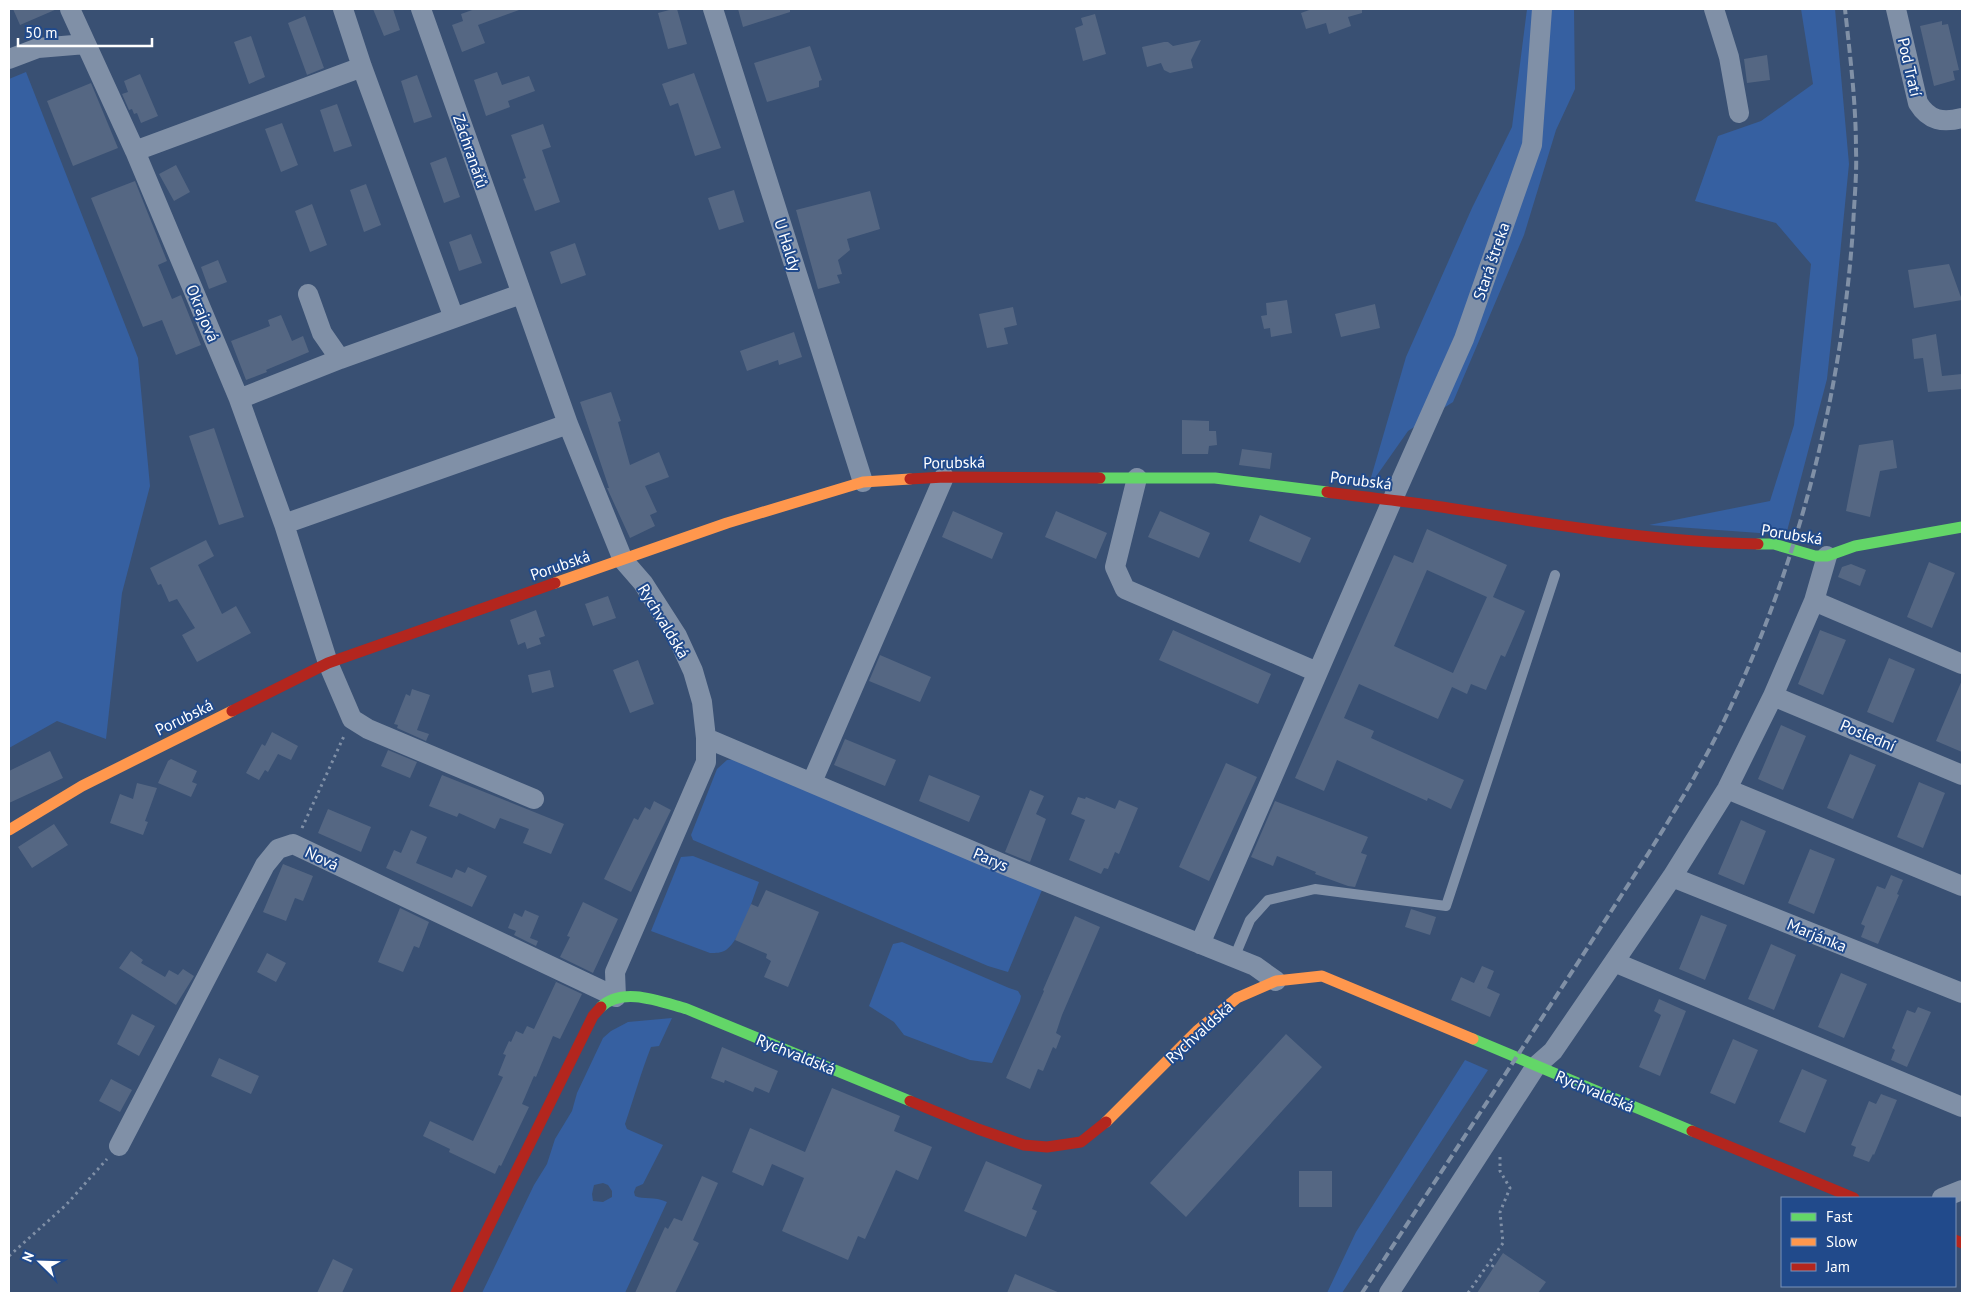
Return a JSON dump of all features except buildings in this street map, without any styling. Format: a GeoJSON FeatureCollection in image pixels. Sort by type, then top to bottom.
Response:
{"type":"FeatureCollection","features":[{"type":"Feature","properties":{"kind":"street"},"geometry":{"type":"LineString","coordinates":[[9,59],[38,48],[86,44],[70,9]]}},
{"type":"Feature","properties":{"kind":"street"},"geometry":{"type":"LineString","coordinates":[[343,9],[362,68],[454,318]]}},
{"type":"Feature","properties":{"kind":"street","name":"Záchranářů"},"geometry":{"type":"LineString","coordinates":[[421,9],[568,424],[623,560]]}},
{"type":"Feature","properties":{"kind":"street","name":"U Haldy"},"geometry":{"type":"LineString","coordinates":[[713,9],[862,482]]}},
{"type":"Feature","properties":{"kind":"street","name":"Stará štreka"},"geometry":{"type":"LineString","coordinates":[[1200,944],[1317,672],[1464,339],[1532,145],[1542,9]]}},
{"type":"Feature","properties":{"kind":"street"},"geometry":{"type":"LineString","coordinates":[[1714,9],[1728,57],[1738,113]]}},
{"type":"Feature","properties":{"kind":"street","name":"Pod Tratí"},"geometry":{"type":"LineString","coordinates":[[1896,9],[1918,104],[1924,114],[1948,122],[1962,118]]}},
{"type":"Feature","properties":{"kind":"street","name":"Okrajová"},"geometry":{"type":"LineString","coordinates":[[86,44],[135,151],[239,399],[284,524],[328,663]]}},
{"type":"Feature","properties":{"kind":"street"},"geometry":{"type":"LineString","coordinates":[[135,151],[362,68]]}},
{"type":"Feature","properties":{"kind":"street"},"geometry":{"type":"LineString","coordinates":[[308,294],[322,333],[340,359]]}},
{"type":"Feature","properties":{"kind":"street"},"geometry":{"type":"LineString","coordinates":[[239,399],[340,359],[521,294]]}},
{"type":"Feature","properties":{"kind":"street"},"geometry":{"type":"LineString","coordinates":[[284,524],[568,424]]}},
{"type":"Feature","properties":{"kind":"street"},"geometry":{"type":"LineString","coordinates":[[812,782],[944,477]]}},
{"type":"Feature","properties":{"kind":"street","name":"Porubská"},"geometry":{"type":"LineString","coordinates":[[9,830],[82,786],[328,663],[727,523],[862,482],[944,477],[1215,478],[1392,501],[1573,528],[1707,543],[1774,544],[1815,556],[1827,556],[1855,546],[1962,527]]}},
{"type":"Feature","properties":{"kind":"street"},"geometry":{"type":"LineString","coordinates":[[1137,478],[1115,567],[1125,589],[1317,672]]}},
{"type":"Feature","properties":{"kind":"street"},"geometry":{"type":"LineString","coordinates":[[1389,1293],[1536,1066],[1553,1051],[1672,877],[1727,789],[1773,696],[1814,601],[1827,556]]}},
{"type":"Feature","properties":{"kind":"street","name":"Rychvaldská"},"geometry":{"type":"LineString","coordinates":[[623,560],[643,583],[677,636],[693,671],[702,702],[706,738],[706,762],[615,972],[616,997],[643,999],[687,1009],[969,1125],[1024,1145],[1047,1147],[1081,1142],[1106,1122],[1198,1030],[1237,998],[1276,981],[1322,976],[1852,1197]]}},
{"type":"Feature","properties":{"kind":"street"},"geometry":{"type":"LineString","coordinates":[[1814,601],[1962,664]]}},
{"type":"Feature","properties":{"kind":"street"},"geometry":{"type":"LineString","coordinates":[[328,663],[352,719],[368,730],[534,799]]}},
{"type":"Feature","properties":{"kind":"street","name":"Poslední"},"geometry":{"type":"LineString","coordinates":[[1773,696],[1962,775]]}},
{"type":"Feature","properties":{"kind":"street","name":"Parys"},"geometry":{"type":"LineString","coordinates":[[706,738],[1005,865],[1255,966],[1276,981]]}},
{"type":"Feature","properties":{"kind":"street"},"geometry":{"type":"LineString","coordinates":[[1727,789],[1962,886]]}},
{"type":"Feature","properties":{"kind":"street","name":"Nová"},"geometry":{"type":"LineString","coordinates":[[119,1146],[265,866],[278,849],[293,844],[616,997]]}},
{"type":"Feature","properties":{"kind":"street","name":"Marjánka"},"geometry":{"type":"LineString","coordinates":[[1672,877],[1962,993]]}},
{"type":"Feature","properties":{"kind":"street"},"geometry":{"type":"LineString","coordinates":[[1614,962],[1962,1107]]}},
{"type":"Feature","properties":{"kind":"street"},"geometry":{"type":"LineString","coordinates":[[456,1293],[593,1016],[603,1005],[616,997]]}},
{"type":"Feature","properties":{"kind":"street"},"geometry":{"type":"LineString","coordinates":[[1944,1197],[1962,1190]]}},
{"type":"Feature","properties":{"kind":"lane"},"geometry":{"type":"LineString","coordinates":[[1234,958],[1250,920],[1268,900],[1315,889],[1446,906],[1555,575]]}},
{"type":"Feature","properties":{"kind":"path"},"geometry":{"type":"LineString","coordinates":[[293,844],[313,808],[352,719]]}},
{"type":"Feature","properties":{"kind":"path"},"geometry":{"type":"LineString","coordinates":[[9,1256],[66,1204],[119,1146]]}},
{"type":"Feature","properties":{"kind":"path"},"geometry":{"type":"LineString","coordinates":[[1468,1293],[1502,1242],[1500,1212],[1510,1188],[1500,1171],[1500,1154]]}},
{"type":"Feature","properties":{"kind":"path"},"geometry":{"type":"LineString","coordinates":[[1492,1267],[1495,1262]]}},
{"type":"Feature","properties":{"kind":"shaded area"},"geometry":{"type":"Polygon","coordinates":[[[1527,9],[1574,9],[1575,89],[1556,130],[1524,235],[1453,402],[1408,431],[1368,488],[1406,357],[1472,208],[1512,127],[1527,9]]]}},
{"type":"Feature","properties":{"kind":"shaded area"},"geometry":{"type":"Polygon","coordinates":[[[1801,9],[1835,9],[1849,164],[1827,379],[1786,535],[1649,525],[1770,501],[1794,425],[1811,264],[1776,223],[1695,201],[1718,136],[1761,121],[1813,84],[1801,9]]]}},
{"type":"Feature","properties":{"kind":"shaded area"},"geometry":{"type":"Polygon","coordinates":[[[26,72],[138,358],[150,486],[122,593],[106,739],[57,721],[9,748],[9,79],[26,72]]]}},
{"type":"Feature","properties":{"kind":"shaded area"},"geometry":{"type":"Polygon","coordinates":[[[737,759],[1042,890],[1008,972],[988,966],[693,840],[691,835],[717,769],[727,760],[737,759]]]}},
{"type":"Feature","properties":{"kind":"shaded area"},"geometry":{"type":"Polygon","coordinates":[[[693,856],[759,882],[741,928],[731,945],[722,952],[710,953],[651,931],[681,857],[693,856]]]}},
{"type":"Feature","properties":{"kind":"shaded area"},"geometry":{"type":"Polygon","coordinates":[[[902,942],[1018,991],[1021,996],[1020,1001],[992,1063],[970,1060],[904,1035],[894,1022],[869,1006],[893,944],[902,942]]]}},
{"type":"Feature","properties":{"kind":"shaded area"},"geometry":{"type":"Polygon","coordinates":[[[672,1018],[659,1046],[651,1047],[625,1124],[627,1129],[663,1145],[643,1184],[636,1187],[635,1196],[667,1202],[625,1293],[482,1293],[534,1185],[547,1164],[555,1139],[572,1111],[577,1093],[603,1038],[611,1031],[628,1022],[672,1018]],[[603,1183],[594,1185],[593,1201],[603,1202],[612,1197],[612,1191],[608,1185],[603,1183]]]}},
{"type":"Feature","properties":{"kind":"shaded area"},"geometry":{"type":"Polygon","coordinates":[[[1465,1060],[1488,1070],[1342,1293],[1327,1293],[1356,1232],[1465,1060]]]}},
{"type":"Feature","properties":{"kind":"railway"},"geometry":{"type":"LineString","coordinates":[[1362,1293],[1639,868],[1697,772],[1731,706],[1756,650],[1778,592],[1814,472],[1828,411],[1847,289],[1856,179],[1856,132],[1845,9]]}},
{"type":"Feature","properties":{"kind":"traffic: fast"},"geometry":{"type":"LineString","coordinates":[[1100,478],[1215,478],[1327,492]]}},
{"type":"Feature","properties":{"kind":"traffic: fast"},"geometry":{"type":"LineString","coordinates":[[1758,544],[1774,544],[1815,556],[1827,556],[1855,546],[1962,527]]}},
{"type":"Feature","properties":{"kind":"traffic: fast"},"geometry":{"type":"LineString","coordinates":[[601,1007],[620,997],[642,997],[687,1009],[910,1101]]}},
{"type":"Feature","properties":{"kind":"traffic: fast"},"geometry":{"type":"LineString","coordinates":[[1473,1039],[1692,1131]]}},
{"type":"Feature","properties":{"kind":"traffic: slow"},"geometry":{"type":"LineString","coordinates":[[555,583],[727,523],[863,482],[910,479]]}},
{"type":"Feature","properties":{"kind":"traffic: slow"},"geometry":{"type":"LineString","coordinates":[[9,830],[82,786],[232,711]]}},
{"type":"Feature","properties":{"kind":"traffic: slow"},"geometry":{"type":"LineString","coordinates":[[1106,1122],[1198,1030],[1237,998],[1276,981],[1322,976],[1473,1039]]}},
{"type":"Feature","properties":{"kind":"traffic: jam"},"geometry":{"type":"LineString","coordinates":[[910,479],[944,477],[1100,478]]}},
{"type":"Feature","properties":{"kind":"traffic: jam"},"geometry":{"type":"LineString","coordinates":[[1327,492],[1417,503],[1635,535],[1758,544]]}},
{"type":"Feature","properties":{"kind":"traffic: jam"},"geometry":{"type":"LineString","coordinates":[[232,711],[328,663],[555,583]]}},
{"type":"Feature","properties":{"kind":"traffic: jam"},"geometry":{"type":"LineString","coordinates":[[456,1293],[593,1016],[601,1007]]}},
{"type":"Feature","properties":{"kind":"traffic: jam"},"geometry":{"type":"LineString","coordinates":[[910,1101],[978,1129],[1024,1145],[1047,1147],[1081,1142],[1106,1122]]}},
{"type":"Feature","properties":{"kind":"traffic: jam"},"geometry":{"type":"LineString","coordinates":[[1692,1131],[1852,1197]]}},
{"type":"Feature","properties":{"kind":"traffic: jam"},"geometry":{"type":"LineString","coordinates":[[1956,1240],[1962,1243]]}}]}
